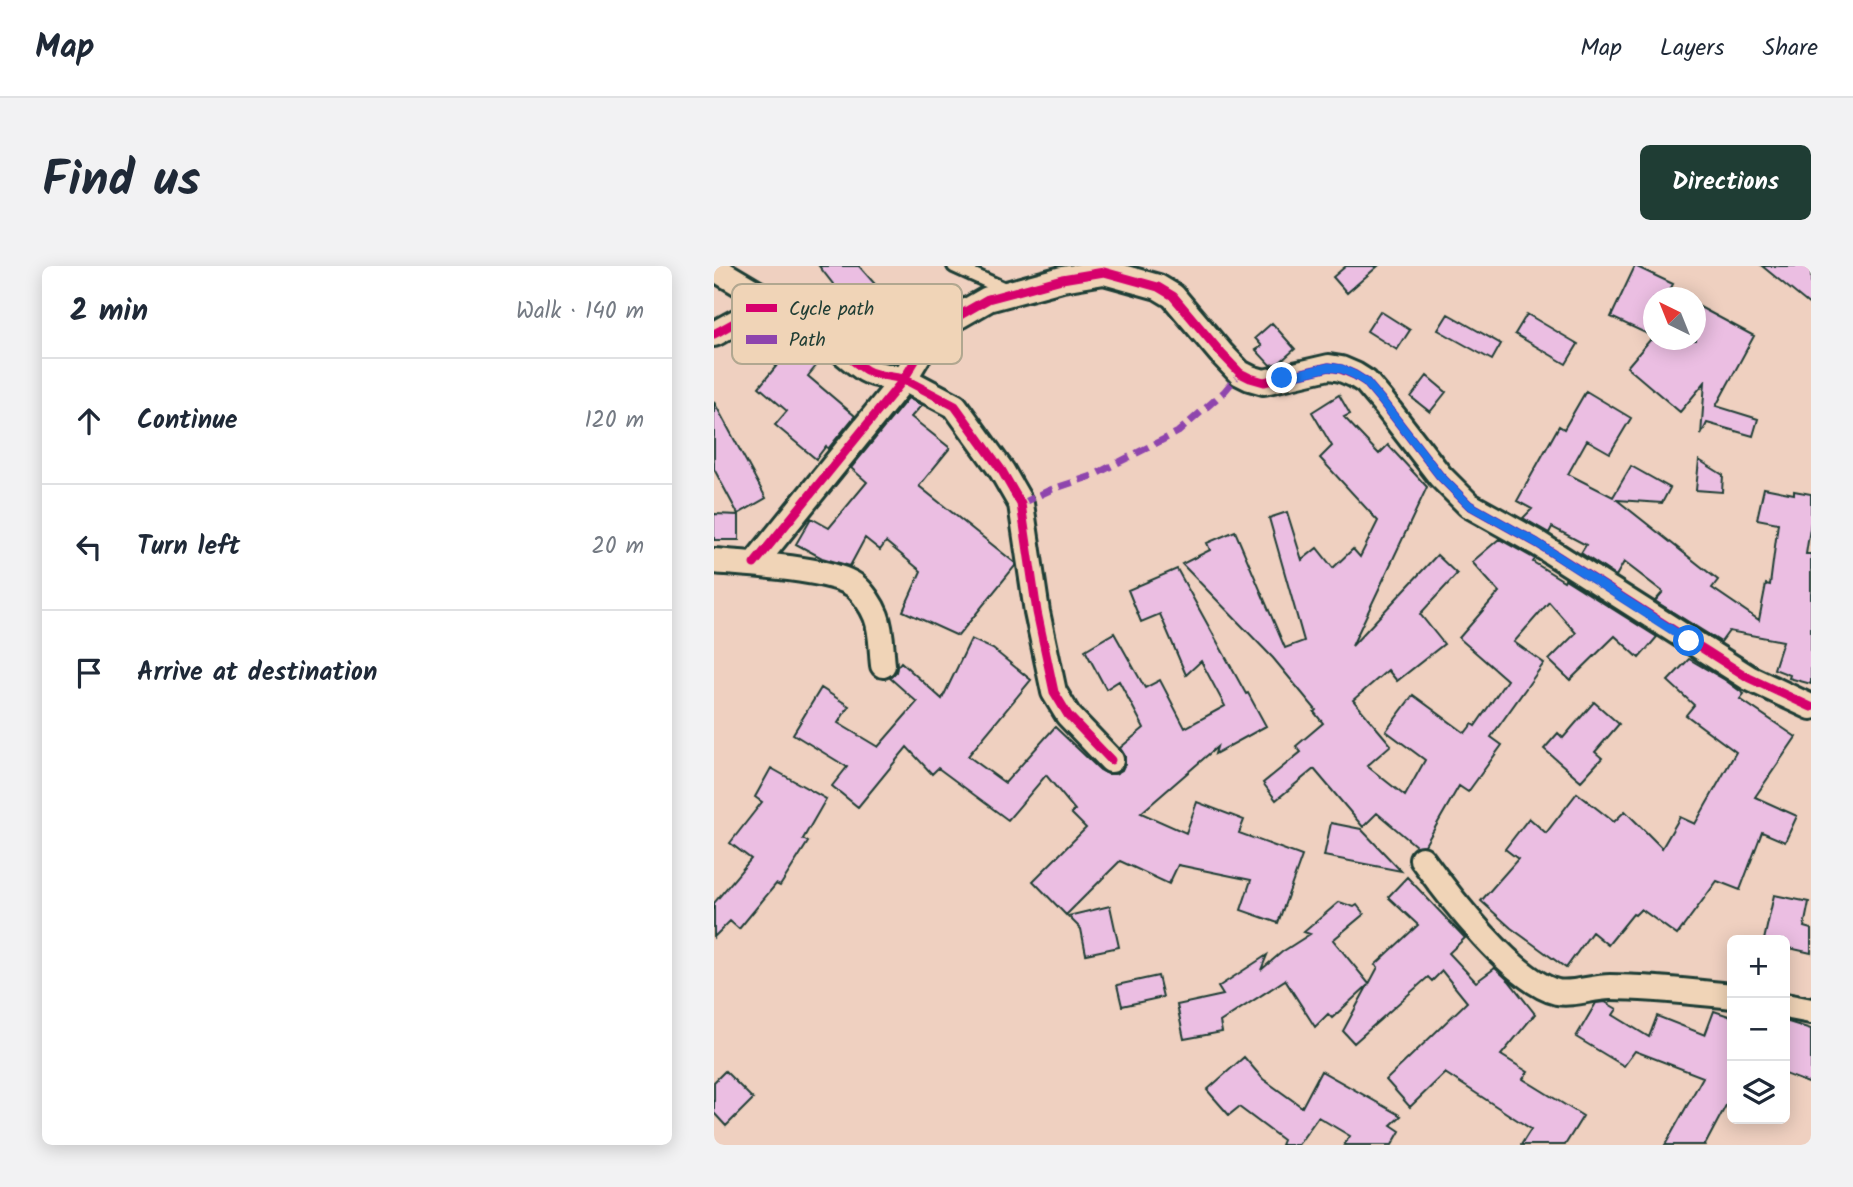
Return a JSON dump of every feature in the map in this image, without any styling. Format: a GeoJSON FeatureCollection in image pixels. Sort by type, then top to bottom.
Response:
{"type":"FeatureCollection","features":[{"type":"Feature","properties":{"kind":"street"},"geometry":{"type":"LineString","coordinates":[[714,268],[741,284]]}},
{"type":"Feature","properties":{"kind":"street"},"geometry":{"type":"LineString","coordinates":[[962,314],[988,299],[1072,277],[1104,272],[1158,287],[1174,296],[1221,353],[1240,373],[1250,378],[1264,382],[1329,367],[1355,375],[1366,382],[1440,476],[1469,505],[1537,543],[1749,678],[1811,707]]}},
{"type":"Feature","properties":{"kind":"street"},"geometry":{"type":"LineString","coordinates":[[714,334],[732,326]]}},
{"type":"Feature","properties":{"kind":"street"},"geometry":{"type":"LineString","coordinates":[[858,364],[869,372],[904,379],[955,406],[1002,471],[1021,504],[1037,612],[1054,692],[1068,715],[1111,760]]}},
{"type":"Feature","properties":{"kind":"street"},"geometry":{"type":"LineString","coordinates":[[754,564],[904,379],[913,364]]}},
{"type":"Feature","properties":{"kind":"street"},"geometry":{"type":"LineString","coordinates":[[714,561],[754,564],[833,577],[854,585],[876,613],[883,665]]}},
{"type":"Feature","properties":{"kind":"street"},"geometry":{"type":"LineString","coordinates":[[1422,859],[1465,914],[1518,970],[1534,982],[1558,992],[1608,987],[1727,996]]}},
{"type":"Feature","properties":{"kind":"street"},"geometry":{"type":"LineString","coordinates":[[1790,1007],[1811,1012]]}},
{"type":"Feature","properties":{"kind":"lane"},"geometry":{"type":"LineString","coordinates":[[954,266],[1013,292]]}},
{"type":"Feature","properties":{"kind":"building"},"geometry":{"type":"Polygon","coordinates":[[[819,266],[859,266],[875,284],[833,284],[819,266]]]}},
{"type":"Feature","properties":{"kind":"building"},"geometry":{"type":"Polygon","coordinates":[[[1346,266],[1378,266],[1347,293],[1333,277],[1346,266]]]}},
{"type":"Feature","properties":{"kind":"building"},"geometry":{"type":"Polygon","coordinates":[[[1635,266],[1673,284],[1672,287],[1643,287],[1643,332],[1611,317],[1635,266]]]}},
{"type":"Feature","properties":{"kind":"building"},"geometry":{"type":"Polygon","coordinates":[[[1762,266],[1811,266],[1811,306],[1762,266]]]}},
{"type":"Feature","properties":{"kind":"building"},"geometry":{"type":"Polygon","coordinates":[[[1706,310],[1754,336],[1716,406],[1758,419],[1753,436],[1707,423],[1701,435],[1705,382],[1680,412],[1627,367],[1643,348],[1706,350],[1706,310]]]}},
{"type":"Feature","properties":{"kind":"building"},"geometry":{"type":"Polygon","coordinates":[[[1380,311],[1410,330],[1397,350],[1367,331],[1380,311]]]}},
{"type":"Feature","properties":{"kind":"building"},"geometry":{"type":"Polygon","coordinates":[[[1448,314],[1501,344],[1492,360],[1438,330],[1448,314]]]}},
{"type":"Feature","properties":{"kind":"building"},"geometry":{"type":"Polygon","coordinates":[[[1527,314],[1578,344],[1566,364],[1515,334],[1527,314]]]}},
{"type":"Feature","properties":{"kind":"building"},"geometry":{"type":"Polygon","coordinates":[[[1272,323],[1295,349],[1279,363],[1270,365],[1256,350],[1262,346],[1255,338],[1272,323]]]}},
{"type":"Feature","properties":{"kind":"building"},"geometry":{"type":"Polygon","coordinates":[[[778,364],[818,364],[808,376],[855,416],[828,449],[826,446],[816,459],[775,425],[787,411],[759,387],[778,364]]]}},
{"type":"Feature","properties":{"kind":"building"},"geometry":{"type":"Polygon","coordinates":[[[1427,376],[1446,392],[1430,412],[1411,397],[1427,376]]]}},
{"type":"Feature","properties":{"kind":"building"},"geometry":{"type":"Polygon","coordinates":[[[1586,391],[1631,418],[1610,453],[1587,440],[1568,474],[1613,497],[1631,466],[1670,488],[1662,503],[1617,500],[1718,580],[1712,588],[1759,620],[1766,584],[1770,585],[1778,523],[1757,519],[1764,488],[1794,494],[1794,491],[1811,494],[1811,522],[1806,554],[1811,554],[1811,684],[1789,678],[1790,675],[1774,669],[1783,641],[1729,631],[1721,642],[1655,601],[1663,592],[1624,562],[1616,576],[1581,553],[1586,545],[1552,527],[1549,533],[1523,518],[1532,509],[1517,501],[1559,426],[1564,429],[1586,391]]]}},
{"type":"Feature","properties":{"kind":"building"},"geometry":{"type":"Polygon","coordinates":[[[1339,395],[1350,414],[1344,417],[1379,454],[1388,445],[1427,487],[1352,646],[1437,555],[1457,574],[1420,614],[1444,644],[1397,681],[1388,670],[1353,700],[1391,745],[1367,766],[1405,796],[1425,760],[1386,731],[1413,695],[1465,733],[1472,724],[1475,726],[1507,680],[1459,638],[1499,592],[1472,562],[1499,539],[1657,637],[1639,658],[1615,636],[1570,680],[1549,660],[1576,633],[1549,602],[1514,642],[1544,663],[1491,737],[1502,745],[1468,792],[1459,786],[1425,845],[1416,846],[1377,813],[1363,827],[1314,769],[1276,800],[1263,783],[1301,752],[1296,746],[1323,723],[1314,712],[1316,710],[1273,658],[1182,564],[1210,550],[1207,543],[1235,531],[1285,648],[1304,641],[1269,518],[1287,512],[1302,560],[1317,548],[1333,568],[1353,549],[1360,557],[1378,521],[1320,458],[1332,446],[1312,412],[1339,395]]]}},
{"type":"Feature","properties":{"kind":"building"},"geometry":{"type":"Polygon","coordinates":[[[908,398],[922,405],[911,417],[950,448],[919,486],[1015,563],[958,636],[903,611],[921,571],[886,542],[880,550],[865,538],[850,566],[822,558],[796,544],[811,518],[829,528],[867,482],[851,468],[908,398]]]}},
{"type":"Feature","properties":{"kind":"building"},"geometry":{"type":"Polygon","coordinates":[[[714,402],[766,498],[738,514],[714,469],[714,402]]]}},
{"type":"Feature","properties":{"kind":"building"},"geometry":{"type":"Polygon","coordinates":[[[1699,460],[1723,475],[1722,492],[1696,490],[1699,460]]]}},
{"type":"Feature","properties":{"kind":"building"},"geometry":{"type":"Polygon","coordinates":[[[714,514],[739,515],[739,540],[714,540],[714,514]]]}},
{"type":"Feature","properties":{"kind":"building"},"geometry":{"type":"Polygon","coordinates":[[[1177,569],[1266,726],[1215,754],[1217,747],[1141,813],[1186,833],[1197,802],[1244,820],[1239,833],[1302,856],[1278,923],[1241,910],[1251,880],[1178,865],[1169,884],[1120,861],[1066,915],[1033,881],[1086,828],[1071,813],[1075,810],[1046,775],[1008,820],[938,768],[932,774],[907,747],[858,807],[832,786],[847,767],[793,734],[821,688],[849,706],[838,723],[878,747],[917,702],[890,678],[901,662],[942,699],[971,639],[993,649],[1031,680],[968,756],[1005,783],[1055,727],[1100,770],[1115,774],[1122,770],[1125,763],[1125,756],[1120,748],[1144,728],[1119,681],[1106,689],[1085,650],[1114,633],[1145,688],[1160,680],[1185,728],[1225,706],[1201,661],[1186,675],[1160,614],[1141,622],[1128,590],[1177,569]]]}},
{"type":"Feature","properties":{"kind":"building"},"geometry":{"type":"Polygon","coordinates":[[[1689,659],[1725,680],[1744,694],[1740,699],[1796,737],[1755,797],[1797,816],[1785,842],[1762,832],[1740,890],[1717,881],[1677,935],[1641,909],[1633,914],[1608,945],[1592,932],[1566,968],[1511,928],[1481,901],[1518,859],[1505,849],[1529,818],[1546,833],[1577,793],[1614,822],[1625,811],[1662,848],[1680,817],[1695,824],[1736,752],[1686,715],[1694,705],[1668,681],[1689,659]]]}},
{"type":"Feature","properties":{"kind":"building"},"geometry":{"type":"Polygon","coordinates":[[[1594,702],[1619,724],[1595,752],[1602,758],[1581,781],[1544,749],[1558,733],[1563,738],[1594,702]]]}},
{"type":"Feature","properties":{"kind":"building"},"geometry":{"type":"Polygon","coordinates":[[[771,768],[826,799],[803,839],[808,842],[780,886],[776,884],[739,929],[730,921],[714,937],[714,903],[751,859],[730,843],[762,802],[755,797],[771,768]]]}},
{"type":"Feature","properties":{"kind":"building"},"geometry":{"type":"Polygon","coordinates":[[[1331,823],[1361,829],[1401,871],[1324,856],[1331,823]]]}},
{"type":"Feature","properties":{"kind":"building"},"geometry":{"type":"Polygon","coordinates":[[[1407,877],[1465,938],[1449,953],[1476,982],[1495,968],[1535,1014],[1501,1055],[1528,1072],[1523,1079],[1583,1116],[1565,1145],[1521,1145],[1531,1129],[1445,1073],[1410,1107],[1386,1080],[1467,1002],[1442,971],[1432,981],[1428,977],[1354,1043],[1343,1031],[1368,985],[1332,1018],[1328,1014],[1315,1027],[1285,980],[1220,1022],[1222,1032],[1184,1039],[1177,1005],[1223,995],[1218,987],[1267,955],[1261,970],[1310,934],[1304,932],[1339,902],[1354,907],[1357,905],[1364,914],[1333,940],[1369,984],[1378,967],[1375,965],[1418,925],[1388,897],[1407,877]]]}},
{"type":"Feature","properties":{"kind":"building"},"geometry":{"type":"Polygon","coordinates":[[[1774,895],[1809,902],[1804,927],[1811,929],[1811,953],[1790,948],[1790,935],[1765,935],[1774,895]]]}},
{"type":"Feature","properties":{"kind":"building"},"geometry":{"type":"Polygon","coordinates":[[[1110,906],[1119,947],[1086,954],[1081,929],[1068,916],[1110,906]]]}},
{"type":"Feature","properties":{"kind":"building"},"geometry":{"type":"Polygon","coordinates":[[[1158,976],[1163,997],[1122,1006],[1117,985],[1158,976]]]}},
{"type":"Feature","properties":{"kind":"building"},"geometry":{"type":"Polygon","coordinates":[[[1605,1002],[1617,1009],[1613,1015],[1649,1037],[1657,1016],[1705,1035],[1714,1011],[1727,1015],[1727,1103],[1705,1145],[1665,1145],[1703,1077],[1635,1051],[1624,1066],[1576,1037],[1596,1003],[1605,1002]]]}},
{"type":"Feature","properties":{"kind":"building"},"geometry":{"type":"Polygon","coordinates":[[[1790,1023],[1811,1029],[1811,1084],[1790,1076],[1790,1023]]]}},
{"type":"Feature","properties":{"kind":"building"},"geometry":{"type":"Polygon","coordinates":[[[1244,1057],[1263,1079],[1302,1107],[1321,1071],[1401,1116],[1391,1125],[1400,1131],[1392,1145],[1344,1145],[1350,1136],[1318,1117],[1298,1145],[1281,1145],[1283,1140],[1239,1107],[1229,1115],[1207,1090],[1244,1057]]]}},
{"type":"Feature","properties":{"kind":"building"},"geometry":{"type":"Polygon","coordinates":[[[725,1071],[753,1099],[726,1126],[714,1113],[714,1082],[725,1071]]]}},
{"type":"Feature","properties":{"kind":"marked path"},"geometry":{"type":"LineString","coordinates":[[1021,504],[1050,490],[1092,476],[1178,432],[1224,392],[1240,373]]}},
{"type":"Feature","properties":{"kind":"cycle path"},"geometry":{"type":"LineString","coordinates":[[962,314],[988,299],[1062,279],[1104,272],[1158,287],[1173,296],[1221,353],[1240,373],[1250,378],[1264,382],[1329,367],[1355,375],[1366,382],[1440,476],[1469,505],[1537,543],[1749,678],[1811,707]]}},
{"type":"Feature","properties":{"kind":"cycle path"},"geometry":{"type":"LineString","coordinates":[[714,334],[732,324]]}},
{"type":"Feature","properties":{"kind":"cycle path"},"geometry":{"type":"LineString","coordinates":[[857,364],[879,375],[904,379],[913,364]]}},
{"type":"Feature","properties":{"kind":"cycle path"},"geometry":{"type":"LineString","coordinates":[[754,564],[904,379],[955,406],[1002,471],[1021,504],[1037,612],[1054,692],[1068,715],[1111,760]]}},
{"type":"Feature","properties":{"kind":"route"},"geometry":{"type":"LineString","coordinates":[[1282,378],[1329,367],[1342,369],[1366,382],[1440,476],[1469,505],[1537,543],[1689,641]]}}]}
